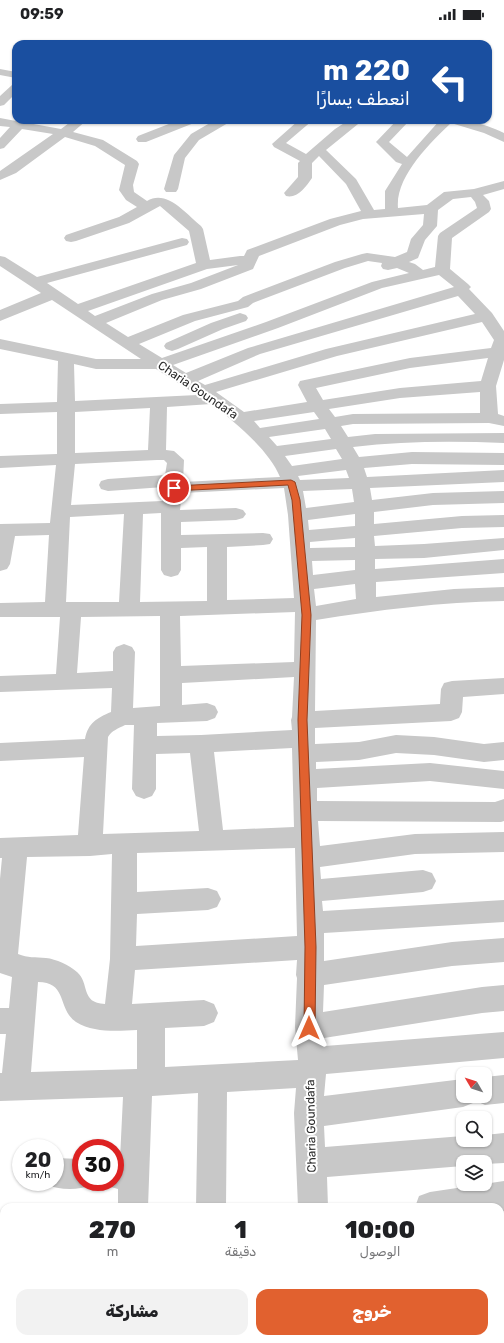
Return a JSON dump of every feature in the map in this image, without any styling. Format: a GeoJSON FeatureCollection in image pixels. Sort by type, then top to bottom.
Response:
{"type":"FeatureCollection","features":[{"type":"Feature","properties":{"kind":"street"},"geometry":{"type":"LineString","coordinates":[[0,72],[12,74]]}},
{"type":"Feature","properties":{"kind":"street"},"geometry":{"type":"LineString","coordinates":[[0,102],[12,91]]}},
{"type":"Feature","properties":{"kind":"street"},"geometry":{"type":"LineString","coordinates":[[0,122],[12,122]]}},
{"type":"Feature","properties":{"kind":"street"},"geometry":{"type":"LineString","coordinates":[[0,146],[20,124]]}},
{"type":"Feature","properties":{"kind":"street"},"geometry":{"type":"LineString","coordinates":[[30,124],[99,143],[130,162],[132,164],[131,170],[125,184],[127,194],[147,207]]}},
{"type":"Feature","properties":{"kind":"street"},"geometry":{"type":"LineString","coordinates":[[0,176],[76,124]]}},
{"type":"Feature","properties":{"kind":"street"},"geometry":{"type":"LineString","coordinates":[[142,139],[180,124]]}},
{"type":"Feature","properties":{"kind":"street"},"geometry":{"type":"LineString","coordinates":[[171,189],[179,158],[195,137],[217,124]]}},
{"type":"Feature","properties":{"kind":"street"},"geometry":{"type":"LineString","coordinates":[[301,156],[278,144],[302,124]]}},
{"type":"Feature","properties":{"kind":"street"},"geometry":{"type":"LineString","coordinates":[[321,124],[343,129]]}},
{"type":"Feature","properties":{"kind":"street"},"geometry":{"type":"LineString","coordinates":[[291,193],[304,178],[305,163],[318,149],[351,124]]}},
{"type":"Feature","properties":{"kind":"street"},"geometry":{"type":"LineString","coordinates":[[400,124],[382,142],[401,159],[410,162]]}},
{"type":"Feature","properties":{"kind":"street"},"geometry":{"type":"LineString","coordinates":[[392,212],[390,201],[392,189],[418,151],[443,124]]}},
{"type":"Feature","properties":{"kind":"street"},"geometry":{"type":"LineString","coordinates":[[468,124],[488,130],[504,138]]}},
{"type":"Feature","properties":{"kind":"street"},"geometry":{"type":"LineString","coordinates":[[318,149],[342,171],[355,188],[359,198],[370,214]]}},
{"type":"Feature","properties":{"kind":"street"},"geometry":{"type":"LineString","coordinates":[[111,333],[157,298],[196,286],[227,282],[248,266],[252,253],[299,234],[335,222],[370,214],[431,209],[449,195],[474,193],[504,185]]}},
{"type":"Feature","properties":{"kind":"street"},"geometry":{"type":"LineString","coordinates":[[442,270],[445,236],[484,209],[482,201],[474,193]]}},
{"type":"Feature","properties":{"kind":"street"},"geometry":{"type":"LineString","coordinates":[[71,238],[124,220],[158,201],[166,203],[196,229],[204,265]]}},
{"type":"Feature","properties":{"kind":"street"},"geometry":{"type":"LineString","coordinates":[[395,262],[412,255],[418,239],[430,226],[431,209]]}},
{"type":"Feature","properties":{"kind":"street"},"geometry":{"type":"LineString","coordinates":[[35,282],[182,242]]}},
{"type":"Feature","properties":{"kind":"street"},"geometry":{"type":"LineString","coordinates":[[111,333],[189,318],[243,304],[248,300],[352,270],[367,257],[395,262],[410,267],[420,275]]}},
{"type":"Feature","properties":{"kind":"street"},"geometry":{"type":"LineString","coordinates":[[0,316],[63,302],[204,265],[250,259]]}},
{"type":"Feature","properties":{"kind":"street","name":"Charia Goundafa"},"geometry":{"type":"LineString","coordinates":[[0,260],[201,390],[240,418],[273,452],[290,480],[298,515],[305,610],[303,737],[310,935],[309,1028],[311,1067],[309,1113],[313,1203]]}},
{"type":"Feature","properties":{"kind":"street"},"geometry":{"type":"LineString","coordinates":[[63,302],[148,269]]}},
{"type":"Feature","properties":{"kind":"street"},"geometry":{"type":"LineString","coordinates":[[0,344],[96,364],[154,360],[272,325],[377,285],[442,270]]}},
{"type":"Feature","properties":{"kind":"street"},"geometry":{"type":"LineString","coordinates":[[257,434],[353,419],[496,420],[488,386],[502,340],[486,316],[461,290],[462,287],[442,270]]}},
{"type":"Feature","properties":{"kind":"street"},"geometry":{"type":"LineString","coordinates":[[154,360],[217,326],[268,308],[273,302],[309,290],[313,284],[329,284]]}},
{"type":"Feature","properties":{"kind":"street"},"geometry":{"type":"LineString","coordinates":[[201,390],[254,352],[461,290]]}},
{"type":"Feature","properties":{"kind":"street"},"geometry":{"type":"LineString","coordinates":[[111,333],[201,300]]}},
{"type":"Feature","properties":{"kind":"street"},"geometry":{"type":"LineString","coordinates":[[0,409],[159,402],[349,348],[445,327],[486,316]]}},
{"type":"Feature","properties":{"kind":"street"},"geometry":{"type":"LineString","coordinates":[[366,605],[367,576],[364,553],[364,507],[360,482],[353,463],[331,423],[318,406],[306,385],[410,363],[499,352]]}},
{"type":"Feature","properties":{"kind":"street"},"geometry":{"type":"LineString","coordinates":[[66,358],[66,459],[60,520],[66,680]]}},
{"type":"Feature","properties":{"kind":"street"},"geometry":{"type":"LineString","coordinates":[[240,418],[400,393],[488,386]]}},
{"type":"Feature","properties":{"kind":"street"},"geometry":{"type":"LineString","coordinates":[[157,455],[159,402]]}},
{"type":"Feature","properties":{"kind":"street"},"geometry":{"type":"LineString","coordinates":[[273,452],[375,439],[478,437],[504,438]]}},
{"type":"Feature","properties":{"kind":"street"},"geometry":{"type":"LineString","coordinates":[[0,462],[168,455],[175,460],[171,570]]}},
{"type":"Feature","properties":{"kind":"street"},"geometry":{"type":"LineString","coordinates":[[0,564],[4,530],[134,508],[173,498],[290,480],[353,463],[412,458],[504,459]]}},
{"type":"Feature","properties":{"kind":"street"},"geometry":{"type":"LineString","coordinates":[[290,480],[360,482],[504,476]]}},
{"type":"Feature","properties":{"kind":"street"},"geometry":{"type":"LineString","coordinates":[[108,485],[173,498],[236,514]]}},
{"type":"Feature","properties":{"kind":"street"},"geometry":{"type":"LineString","coordinates":[[298,515],[433,499],[504,498]]}},
{"type":"Feature","properties":{"kind":"street"},"geometry":{"type":"LineString","coordinates":[[129,609],[134,508]]}},
{"type":"Feature","properties":{"kind":"street"},"geometry":{"type":"LineString","coordinates":[[300,546],[365,531],[462,522],[504,521]]}},
{"type":"Feature","properties":{"kind":"street"},"geometry":{"type":"LineString","coordinates":[[171,542],[263,539]]}},
{"type":"Feature","properties":{"kind":"street"},"geometry":{"type":"LineString","coordinates":[[217,541],[217,608]]}},
{"type":"Feature","properties":{"kind":"street"},"geometry":{"type":"LineString","coordinates":[[300,546],[364,553],[424,551],[504,544]]}},
{"type":"Feature","properties":{"kind":"street"},"geometry":{"type":"LineString","coordinates":[[303,584],[367,576],[504,566]]}},
{"type":"Feature","properties":{"kind":"street"},"geometry":{"type":"LineString","coordinates":[[0,610],[217,608],[305,610],[366,605],[436,596],[504,594]]}},
{"type":"Feature","properties":{"kind":"street"},"geometry":{"type":"LineString","coordinates":[[170,609],[171,714]]}},
{"type":"Feature","properties":{"kind":"street"},"geometry":{"type":"LineString","coordinates":[[122,717],[124,652]]}},
{"type":"Feature","properties":{"kind":"street"},"geometry":{"type":"LineString","coordinates":[[171,675],[305,669]]}},
{"type":"Feature","properties":{"kind":"street"},"geometry":{"type":"LineString","coordinates":[[0,684],[66,680],[123,679]]}},
{"type":"Feature","properties":{"kind":"street"},"geometry":{"type":"LineString","coordinates":[[144,745],[201,744],[303,737],[451,712],[452,689],[504,686]]}},
{"type":"Feature","properties":{"kind":"street"},"geometry":{"type":"LineString","coordinates":[[90,846],[96,747],[99,730],[108,723],[122,717],[206,712]]}},
{"type":"Feature","properties":{"kind":"street"},"geometry":{"type":"LineString","coordinates":[[144,789],[144,745],[146,716]]}},
{"type":"Feature","properties":{"kind":"street"},"geometry":{"type":"LineString","coordinates":[[303,737],[359,751],[396,744],[434,746],[484,752],[504,751]]}},
{"type":"Feature","properties":{"kind":"street"},"geometry":{"type":"LineString","coordinates":[[201,744],[212,840]]}},
{"type":"Feature","properties":{"kind":"street"},"geometry":{"type":"LineString","coordinates":[[0,752],[96,747]]}},
{"type":"Feature","properties":{"kind":"street"},"geometry":{"type":"LineString","coordinates":[[305,779],[430,772],[504,780]]}},
{"type":"Feature","properties":{"kind":"street"},"geometry":{"type":"LineString","coordinates":[[306,811],[501,812],[504,809]]}},
{"type":"Feature","properties":{"kind":"street"},"geometry":{"type":"LineString","coordinates":[[504,842],[307,847],[212,840],[90,846],[8,847],[10,1020],[7,1087],[144,1083],[213,1079],[504,1045]]}},
{"type":"Feature","properties":{"kind":"street"},"geometry":{"type":"LineString","coordinates":[[117,1018],[123,959],[125,844]]}},
{"type":"Feature","properties":{"kind":"street"},"geometry":{"type":"LineString","coordinates":[[309,891],[423,881]]}},
{"type":"Feature","properties":{"kind":"street"},"geometry":{"type":"LineString","coordinates":[[124,904],[208,899]]}},
{"type":"Feature","properties":{"kind":"street"},"geometry":{"type":"LineString","coordinates":[[123,959],[310,935],[437,914],[504,911]]}},
{"type":"Feature","properties":{"kind":"street"},"geometry":{"type":"LineString","coordinates":[[310,975],[452,954],[504,950]]}},
{"type":"Feature","properties":{"kind":"street"},"geometry":{"type":"LineString","coordinates":[[10,964],[47,970],[59,974],[69,982],[78,1006],[86,1013],[117,1018],[204,1013]]}},
{"type":"Feature","properties":{"kind":"street"},"geometry":{"type":"LineString","coordinates":[[309,1028],[482,1000],[504,998]]}},
{"type":"Feature","properties":{"kind":"street"},"geometry":{"type":"LineString","coordinates":[[132,1203],[125,1174],[144,1083],[151,1016]]}},
{"type":"Feature","properties":{"kind":"street"},"geometry":{"type":"LineString","coordinates":[[210,1203],[213,1079]]}},
{"type":"Feature","properties":{"kind":"street"},"geometry":{"type":"LineString","coordinates":[[492,1090],[504,1089]]}},
{"type":"Feature","properties":{"kind":"street"},"geometry":{"type":"LineString","coordinates":[[309,1113],[456,1095]]}},
{"type":"Feature","properties":{"kind":"street"},"geometry":{"type":"LineString","coordinates":[[312,1163],[504,1148]]}},
{"type":"Feature","properties":{"kind":"street"},"geometry":{"type":"LineString","coordinates":[[457,1203],[504,1196]]}},
{"type":"Feature","properties":{"kind":"route"},"geometry":{"type":"LineString","coordinates":[[174,488],[291,482],[296,500],[306,615],[302,720],[311,947],[309,1028]]}}]}
